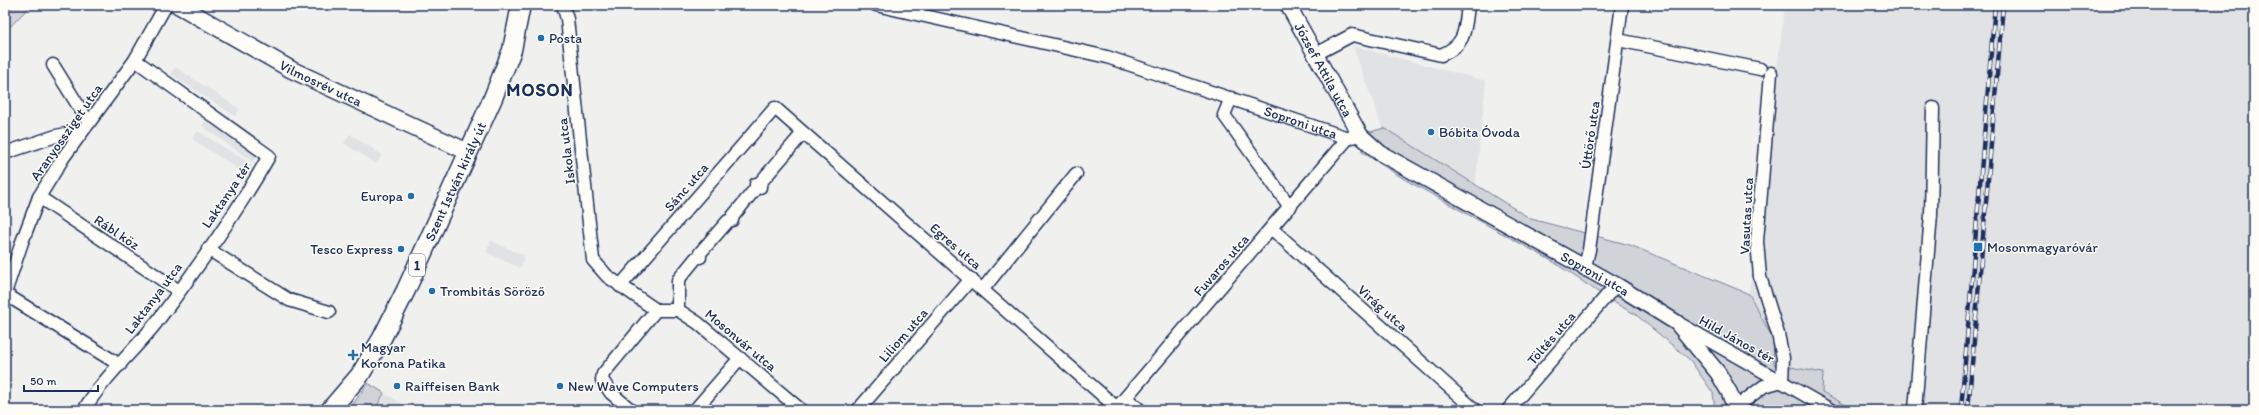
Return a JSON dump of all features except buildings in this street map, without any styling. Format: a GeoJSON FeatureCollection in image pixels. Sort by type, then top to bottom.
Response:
{"type":"FeatureCollection","features":[{"type":"Feature","properties":{"kind":"main road","name":"Vilmosrév utca"},"geometry":{"type":"LineString","coordinates":[[178,5],[292,70],[468,152]]}},
{"type":"Feature","properties":{"kind":"main road","name":"Szent István király út"},"geometry":{"type":"LineString","coordinates":[[330,410],[360,375],[382,338],[493,98],[512,50],[521,5]]}},
{"type":"Feature","properties":{"kind":"street","name":"Aranyossziget utca"},"geometry":{"type":"LineString","coordinates":[[5,293],[39,197],[63,158],[135,60],[166,5]]}},
{"type":"Feature","properties":{"kind":"street","name":"Iskola utca"},"geometry":{"type":"LineString","coordinates":[[563,5],[567,19],[593,260],[607,276],[656,310]]}},
{"type":"Feature","properties":{"kind":"street","name":"Soproni utca"},"geometry":{"type":"LineString","coordinates":[[876,5],[1107,57],[1231,98],[1354,136],[1380,153],[1584,270],[1616,286],[1677,323],[1718,372],[1736,409]]}},
{"type":"Feature","properties":{"kind":"street","name":"József Attila utca"},"geometry":{"type":"LineString","coordinates":[[1288,5],[1316,54],[1354,136]]}},
{"type":"Feature","properties":{"kind":"street"},"geometry":{"type":"LineString","coordinates":[[1316,54],[1352,35],[1440,55],[1453,50],[1465,35],[1468,5]]}},
{"type":"Feature","properties":{"kind":"street","name":"Úttörő utca"},"geometry":{"type":"LineString","coordinates":[[1584,270],[1589,250],[1622,5]]}},
{"type":"Feature","properties":{"kind":"street"},"geometry":{"type":"LineString","coordinates":[[1618,40],[1760,69]]}},
{"type":"Feature","properties":{"kind":"street","name":"Laktanya tér"},"geometry":{"type":"LineString","coordinates":[[135,60],[269,156],[253,184],[208,249]]}},
{"type":"Feature","properties":{"kind":"street"},"geometry":{"type":"LineString","coordinates":[[5,153],[85,127],[53,65]]}},
{"type":"Feature","properties":{"kind":"street","name":"Vasutas utca"},"geometry":{"type":"LineString","coordinates":[[1772,73],[1757,241],[1760,277],[1778,334],[1783,358],[1782,381]]}},
{"type":"Feature","properties":{"kind":"street"},"geometry":{"type":"LineString","coordinates":[[1231,98],[1224,114],[1290,207]]}},
{"type":"Feature","properties":{"kind":"street","name":"Egres utca"},"geometry":{"type":"LineString","coordinates":[[775,108],[972,279],[1116,409]]}},
{"type":"Feature","properties":{"kind":"street","name":"Sánc utca"},"geometry":{"type":"LineString","coordinates":[[620,286],[775,108]]}},
{"type":"Feature","properties":{"kind":"street"},"geometry":{"type":"LineString","coordinates":[[1915,410],[1930,215],[1933,108]]}},
{"type":"Feature","properties":{"kind":"street"},"geometry":{"type":"LineString","coordinates":[[631,410],[611,393],[602,380],[603,374],[656,310],[678,310],[678,280],[803,133]]}},
{"type":"Feature","properties":{"kind":"street","name":"Fuvaros utca"},"geometry":{"type":"LineString","coordinates":[[1116,409],[1290,207],[1354,136]]}},
{"type":"Feature","properties":{"kind":"street"},"geometry":{"type":"LineString","coordinates":[[983,289],[1076,174]]}},
{"type":"Feature","properties":{"kind":"street","name":"Rábl köz"},"geometry":{"type":"LineString","coordinates":[[39,197],[179,291]]}},
{"type":"Feature","properties":{"kind":"street","name":"Virág utca"},"geometry":{"type":"LineString","coordinates":[[1272,229],[1475,410]]}},
{"type":"Feature","properties":{"kind":"street"},"geometry":{"type":"LineString","coordinates":[[208,249],[289,300],[330,312]]}},
{"type":"Feature","properties":{"kind":"street","name":"Laktanya utca"},"geometry":{"type":"LineString","coordinates":[[84,410],[93,396],[120,365],[179,291],[208,249]]}},
{"type":"Feature","properties":{"kind":"street","name":"Liliom utca"},"geometry":{"type":"LineString","coordinates":[[858,410],[972,279]]}},
{"type":"Feature","properties":{"kind":"street","name":"Töltés utca"},"geometry":{"type":"LineString","coordinates":[[1508,410],[1616,286]]}},
{"type":"Feature","properties":{"kind":"street"},"geometry":{"type":"LineString","coordinates":[[5,293],[120,365]]}},
{"type":"Feature","properties":{"kind":"street","name":"Mosonvár utca"},"geometry":{"type":"LineString","coordinates":[[678,310],[698,323],[801,410]]}},
{"type":"Feature","properties":{"kind":"street","name":"Hild János tér"},"geometry":{"type":"LineString","coordinates":[[1677,323],[1831,410]]}},
{"type":"Feature","properties":{"kind":"street"},"geometry":{"type":"LineString","coordinates":[[695,410],[740,358]]}},
{"type":"Feature","properties":{"kind":"street","name":"Hild János tér"},"geometry":{"type":"LineString","coordinates":[[1736,409],[1764,386],[1782,381]]}},
{"type":"Feature","properties":{"kind":"street"},"geometry":{"type":"LineString","coordinates":[[1126,398],[1140,410]]}},
{"type":"Feature","properties":{"kind":"shaded area"},"geometry":{"type":"Polygon","coordinates":[[[5,5],[31,5],[5,32],[5,5]]]}},
{"type":"Feature","properties":{"kind":"shaded area"},"geometry":{"type":"Polygon","coordinates":[[[1785,5],[2254,5],[2254,410],[1855,410],[1822,392],[1823,373],[1774,364],[1773,339],[1749,294],[1785,5]]]}},
{"type":"Feature","properties":{"kind":"shaded area"},"geometry":{"type":"Polygon","coordinates":[[[1353,46],[1486,81],[1475,189],[1387,141],[1353,46]]]}},
{"type":"Feature","properties":{"kind":"shaded area"},"geometry":{"type":"Polygon","coordinates":[[[175,67],[240,109],[235,116],[171,74],[175,67]]]}},
{"type":"Feature","properties":{"kind":"shaded area"},"geometry":{"type":"Polygon","coordinates":[[[207,119],[258,155],[253,162],[202,126],[207,119]]]}},
{"type":"Feature","properties":{"kind":"shaded area"},"geometry":{"type":"Polygon","coordinates":[[[1384,128],[1531,219],[1630,245],[1749,294],[1773,339],[1774,364],[1823,373],[1822,392],[1855,410],[1715,410],[1713,393],[1690,360],[1635,314],[1613,302],[1552,261],[1404,179],[1362,152],[1360,135],[1384,128]]]}},
{"type":"Feature","properties":{"kind":"shaded area"},"geometry":{"type":"Polygon","coordinates":[[[198,131],[252,165],[246,174],[192,139],[198,131]]]}},
{"type":"Feature","properties":{"kind":"shaded area"},"geometry":{"type":"Polygon","coordinates":[[[350,134],[382,155],[376,164],[344,143],[350,134]]]}},
{"type":"Feature","properties":{"kind":"shaded area"},"geometry":{"type":"Polygon","coordinates":[[[491,241],[525,256],[520,268],[486,252],[491,241]]]}},
{"type":"Feature","properties":{"kind":"shaded area"},"geometry":{"type":"Polygon","coordinates":[[[368,383],[384,393],[375,410],[349,410],[368,383]]]}},
{"type":"Feature","properties":{"kind":"shaded area"},"geometry":{"type":"Polygon","coordinates":[[[384,393],[413,410],[375,410],[384,393]]]}},
{"type":"Feature","properties":{"kind":"railway"},"geometry":{"type":"LineString","coordinates":[[1961,410],[1995,5]]}},
{"type":"Feature","properties":{"kind":"railway"},"geometry":{"type":"LineString","coordinates":[[1968,410],[2003,5]]}},
{"type":"Feature","properties":{"kind":"place","name":"Posta"},"geometry":{"type":"Point","coordinates":[541,38]}},
{"type":"Feature","properties":{"kind":"place","name":"Bóbita Óvoda"},"geometry":{"type":"Point","coordinates":[1431,132]}},
{"type":"Feature","properties":{"kind":"place","name":"Europa"},"geometry":{"type":"Point","coordinates":[411,196]}},
{"type":"Feature","properties":{"kind":"place","name":"Mosonmagyaróvár"},"geometry":{"type":"Point","coordinates":[1978,247]}},
{"type":"Feature","properties":{"kind":"place","name":"Tesco Express"},"geometry":{"type":"Point","coordinates":[401,249]}},
{"type":"Feature","properties":{"kind":"place","name":"Trombitás Söröző"},"geometry":{"type":"Point","coordinates":[432,291]}},
{"type":"Feature","properties":{"kind":"place","name":"Magyar Korona Patika"},"geometry":{"type":"Point","coordinates":[353,355]}},
{"type":"Feature","properties":{"kind":"place","name":"Raiffeisen Bank"},"geometry":{"type":"Point","coordinates":[397,386]}},
{"type":"Feature","properties":{"kind":"place","name":"New Wave Computers"},"geometry":{"type":"Point","coordinates":[560,386]}},
{"type":"Feature","properties":{"kind":"district","name":"MOSON"},"geometry":{"type":"Point","coordinates":[540,90]}}]}
